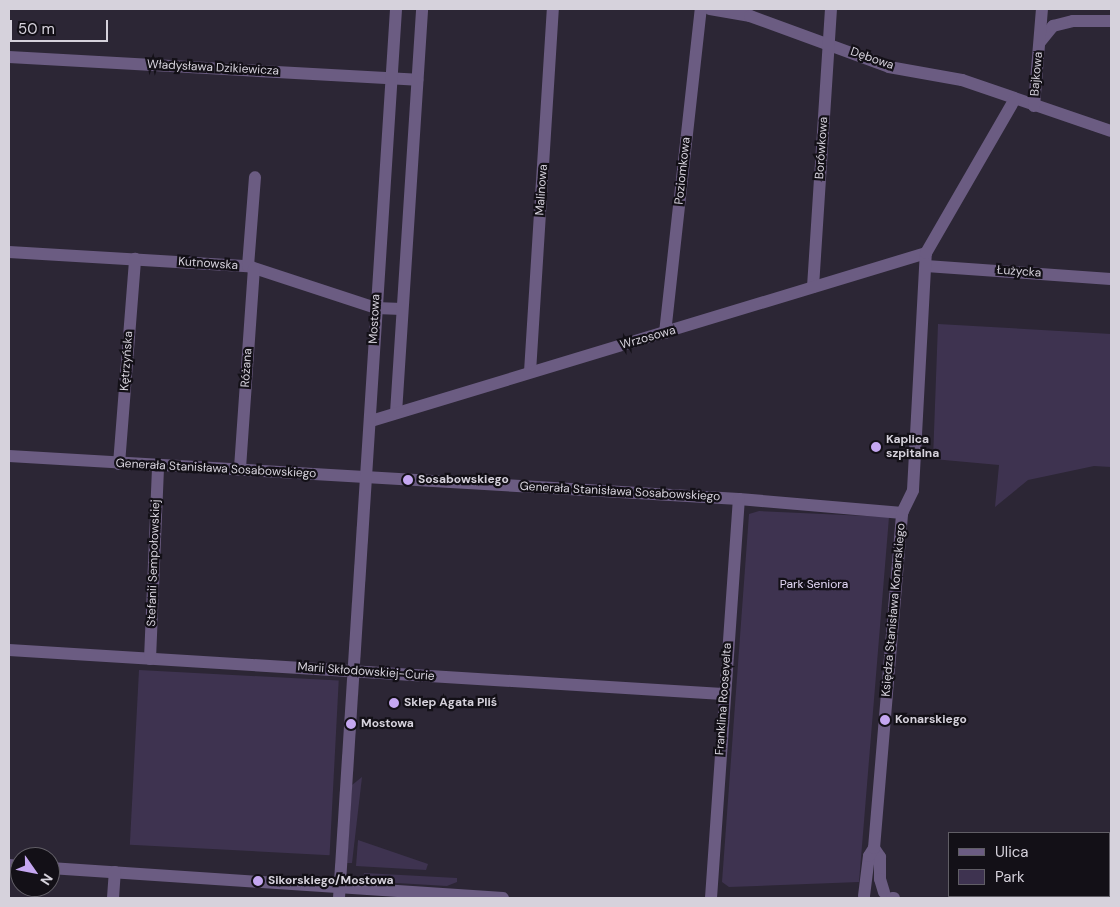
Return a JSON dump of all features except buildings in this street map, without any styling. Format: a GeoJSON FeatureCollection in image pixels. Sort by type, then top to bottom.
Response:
{"type":"FeatureCollection","features":[{"type":"Feature","properties":{"kind":"street","name":"Mostowa"},"geometry":{"type":"LineString","coordinates":[[340,893],[368,477],[376,308],[396,9]]}},
{"type":"Feature","properties":{"kind":"street"},"geometry":{"type":"LineString","coordinates":[[396,413],[422,9]]}},
{"type":"Feature","properties":{"kind":"street","name":"Malinowa"},"geometry":{"type":"LineString","coordinates":[[530,372],[553,9]]}},
{"type":"Feature","properties":{"kind":"street","name":"Poziomkowa"},"geometry":{"type":"LineString","coordinates":[[665,333],[701,9]]}},
{"type":"Feature","properties":{"kind":"street","name":"Dębowa"},"geometry":{"type":"LineString","coordinates":[[710,9],[750,16],[797,36],[830,43],[889,66],[962,80],[1111,131]]}},
{"type":"Feature","properties":{"kind":"street","name":"Borówkowa"},"geometry":{"type":"LineString","coordinates":[[812,287],[831,9]]}},
{"type":"Feature","properties":{"kind":"street","name":"Bajkowa"},"geometry":{"type":"LineString","coordinates":[[1034,106],[1042,9]]}},
{"type":"Feature","properties":{"kind":"street","name":"Bajkowa"},"geometry":{"type":"LineString","coordinates":[[1040,42],[1053,26],[1073,20],[1111,21]]}},
{"type":"Feature","properties":{"kind":"street","name":"Władysława Dzikiewicza"},"geometry":{"type":"LineString","coordinates":[[9,56],[417,80]]}},
{"type":"Feature","properties":{"kind":"street"},"geometry":{"type":"LineString","coordinates":[[926,253],[1015,99]]}},
{"type":"Feature","properties":{"kind":"street","name":"Różana"},"geometry":{"type":"LineString","coordinates":[[240,468],[255,177]]}},
{"type":"Feature","properties":{"kind":"street","name":"Kutnowska"},"geometry":{"type":"LineString","coordinates":[[9,252],[251,267],[376,308],[402,309]]}},
{"type":"Feature","properties":{"kind":"street","name":"Wrzosowa"},"geometry":{"type":"LineString","coordinates":[[370,421],[926,253]]}},
{"type":"Feature","properties":{"kind":"street","name":"Księdza Stanisława Konarskiego"},"geometry":{"type":"LineString","coordinates":[[863,897],[868,856],[874,848],[902,513],[913,490],[926,253]]}},
{"type":"Feature","properties":{"kind":"street","name":"Kętrzyńska"},"geometry":{"type":"LineString","coordinates":[[119,464],[135,259]]}},
{"type":"Feature","properties":{"kind":"street","name":"Łużycka"},"geometry":{"type":"LineString","coordinates":[[926,266],[1111,279]]}},
{"type":"Feature","properties":{"kind":"street","name":"Generała Stanisława Sosabowskiego"},"geometry":{"type":"LineString","coordinates":[[9,456],[119,464],[240,468],[739,499],[902,513]]}},
{"type":"Feature","properties":{"kind":"street","name":"Stefanii Sempołowskiej"},"geometry":{"type":"LineString","coordinates":[[150,659],[158,466]]}},
{"type":"Feature","properties":{"kind":"street","name":"Franklina Roosevelta"},"geometry":{"type":"LineString","coordinates":[[711,898],[723,694],[739,499]]}},
{"type":"Feature","properties":{"kind":"street","name":"Marii Skłodowskiej-Curie"},"geometry":{"type":"LineString","coordinates":[[9,650],[723,694]]}},
{"type":"Feature","properties":{"kind":"street","name":"Księdza Stanisława Konarskiego"},"geometry":{"type":"LineString","coordinates":[[874,848],[880,857],[880,880],[891,897]]}},
{"type":"Feature","properties":{"kind":"street"},"geometry":{"type":"LineString","coordinates":[[60,869],[340,893],[503,898]]}},
{"type":"Feature","properties":{"kind":"street"},"geometry":{"type":"LineString","coordinates":[[113,898],[115,872]]}},
{"type":"Feature","properties":{"kind":"street"},"geometry":{"type":"LineString","coordinates":[[863,897],[873,892],[891,897]]}},
{"type":"Feature","properties":{"kind":"green space"},"geometry":{"type":"Polygon","coordinates":[[[938,324],[1111,334],[1111,467],[1094,466],[1028,480],[995,507],[999,465],[933,459],[938,324]]]}},
{"type":"Feature","properties":{"kind":"green space","name":"Park Seniora"},"geometry":{"type":"Polygon","coordinates":[[[759,511],[889,517],[859,882],[729,887],[722,882],[749,514],[759,511]]]}},
{"type":"Feature","properties":{"kind":"green space"},"geometry":{"type":"Polygon","coordinates":[[[139,670],[339,680],[330,855],[130,845],[139,670]]]}},
{"type":"Feature","properties":{"kind":"green space"},"geometry":{"type":"Polygon","coordinates":[[[362,777],[352,863],[347,863],[352,785],[362,777]]]}},
{"type":"Feature","properties":{"kind":"green space"},"geometry":{"type":"Polygon","coordinates":[[[358,840],[428,864],[426,870],[356,866],[358,840]]]}},
{"type":"Feature","properties":{"kind":"green space"},"geometry":{"type":"Polygon","coordinates":[[[364,873],[457,878],[457,882],[447,886],[363,881],[364,873]]]}},
{"type":"Feature","properties":{"kind":"place","name":"Kaplica szpitalna"},"geometry":{"type":"Point","coordinates":[876,447]}},
{"type":"Feature","properties":{"kind":"place","name":"Sosabowskiego"},"geometry":{"type":"Point","coordinates":[408,480]}},
{"type":"Feature","properties":{"kind":"place","name":"Sklep Agata Pliś"},"geometry":{"type":"Point","coordinates":[394,703]}},
{"type":"Feature","properties":{"kind":"place","name":"Konarskiego"},"geometry":{"type":"Point","coordinates":[885,720]}},
{"type":"Feature","properties":{"kind":"place","name":"Mostowa"},"geometry":{"type":"Point","coordinates":[351,724]}},
{"type":"Feature","properties":{"kind":"place","name":"Sikorskiego/Mostowa"},"geometry":{"type":"Point","coordinates":[258,881]}}]}
